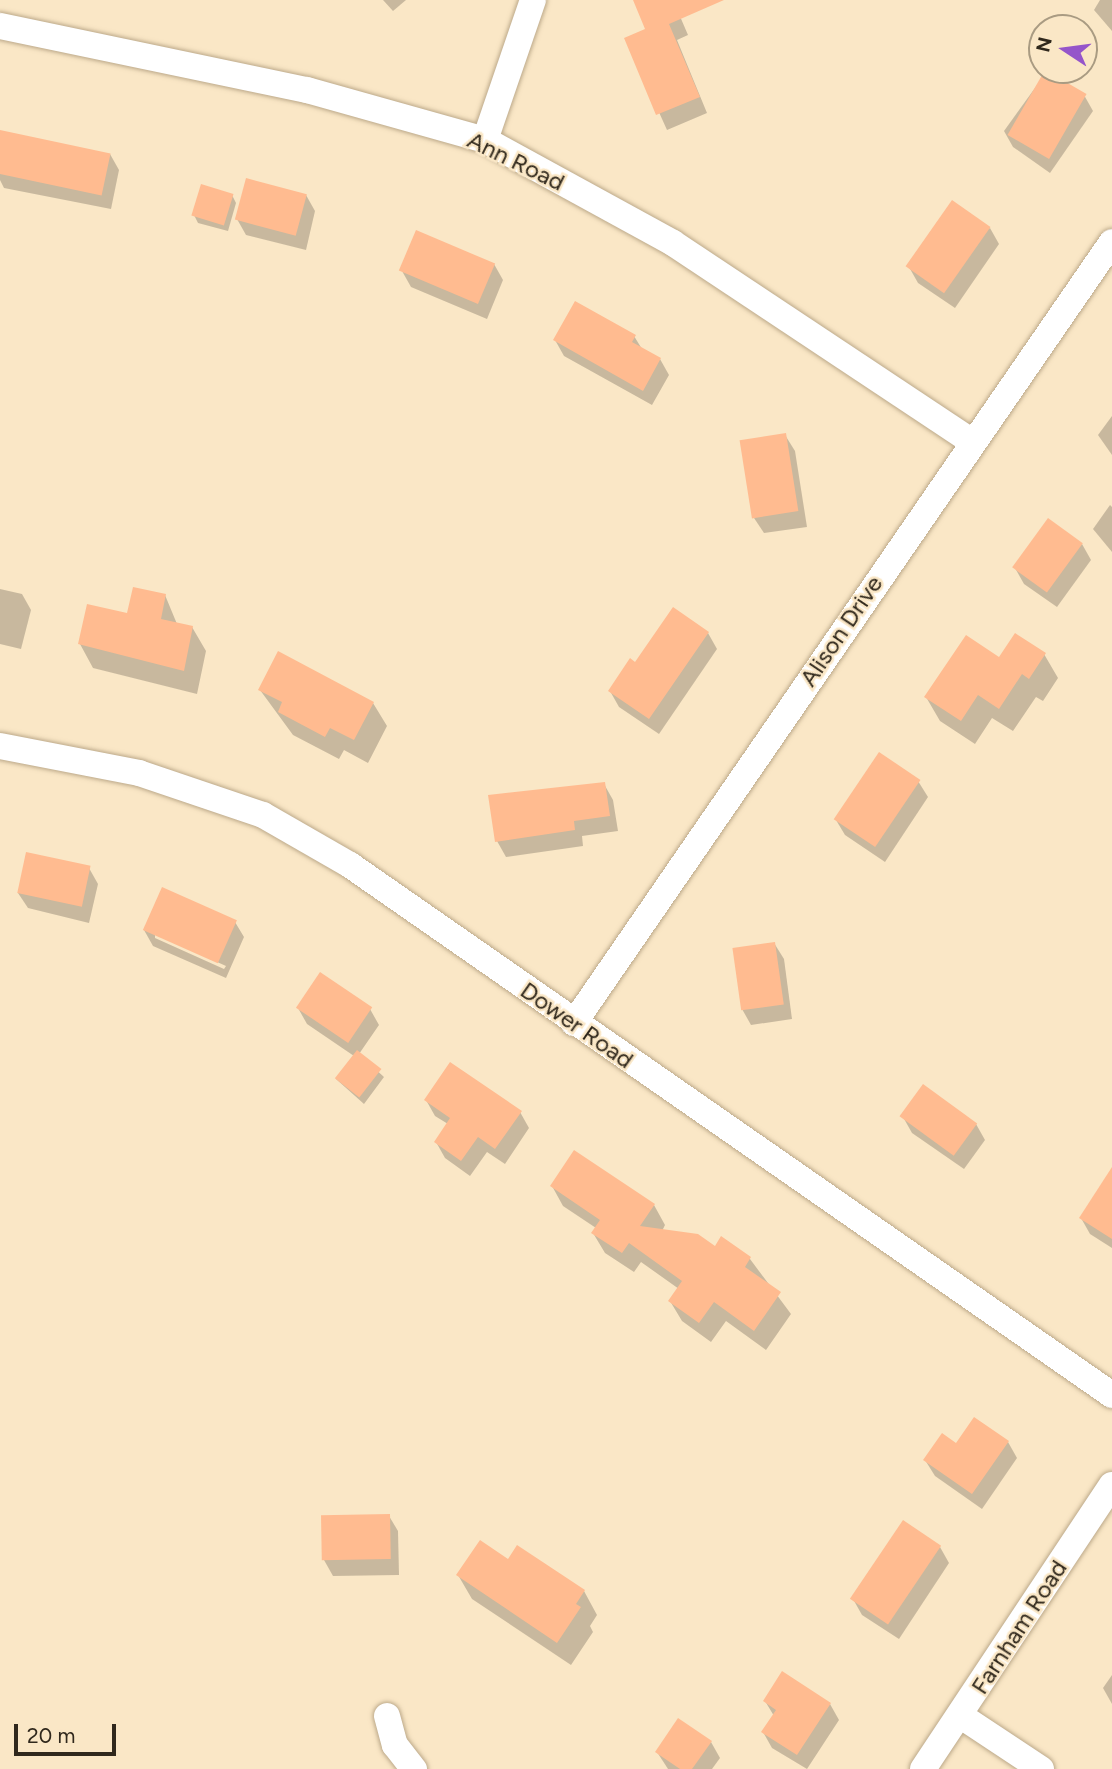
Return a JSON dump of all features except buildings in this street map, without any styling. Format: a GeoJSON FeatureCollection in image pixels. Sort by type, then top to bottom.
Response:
{"type":"FeatureCollection","features":[{"type":"Feature","properties":{"kind":"street"},"geometry":{"type":"LineString","coordinates":[[485,140],[533,0]]}},
{"type":"Feature","properties":{"kind":"street","name":"Ann Road"},"geometry":{"type":"LineString","coordinates":[[0,26],[307,90],[485,140],[673,243],[971,441]]}},
{"type":"Feature","properties":{"kind":"street","name":"Alison Drive"},"geometry":{"type":"LineString","coordinates":[[574,1023],[971,441],[1112,242]]}},
{"type":"Feature","properties":{"kind":"street","name":"Dower Road"},"geometry":{"type":"LineString","coordinates":[[0,746],[139,773],[263,816],[350,865],[1112,1395]]}},
{"type":"Feature","properties":{"kind":"street","name":"Farnham Road"},"geometry":{"type":"LineString","coordinates":[[923,1769],[961,1716],[1112,1485]]}},
{"type":"Feature","properties":{"kind":"street"},"geometry":{"type":"LineString","coordinates":[[387,1716],[395,1745],[414,1769]]}},
{"type":"Feature","properties":{"kind":"street"},"geometry":{"type":"LineString","coordinates":[[961,1716],[1041,1769]]}}]}
